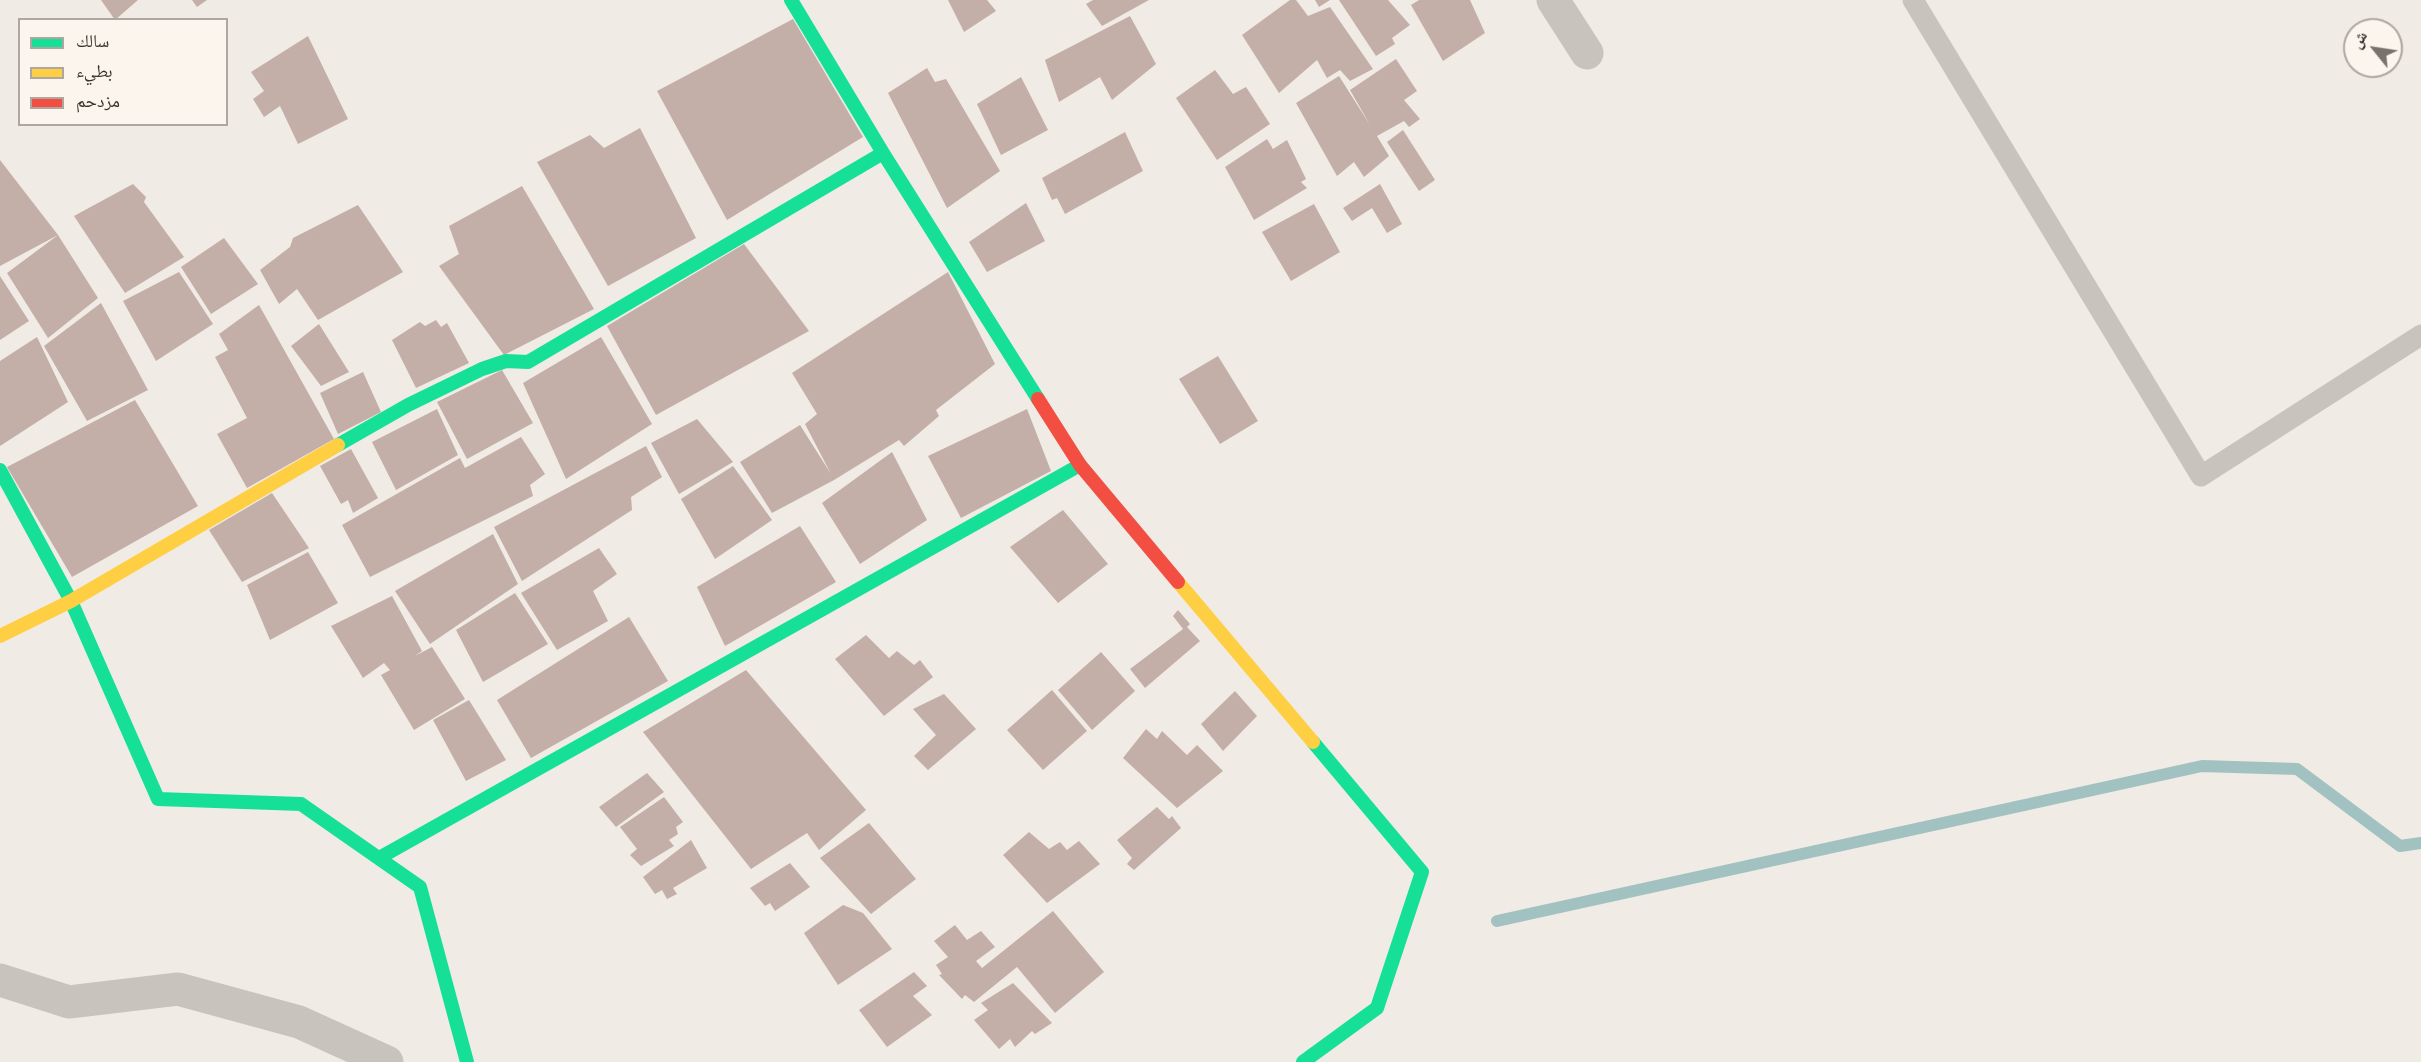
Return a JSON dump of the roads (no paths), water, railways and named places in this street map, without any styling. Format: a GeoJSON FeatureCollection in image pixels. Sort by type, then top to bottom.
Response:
{"type":"FeatureCollection","features":[{"type":"Feature","properties":{"kind":"street"},"geometry":{"type":"LineString","coordinates":[[791,0],[883,153],[1080,465],[1422,872],[1377,1008],[1303,1062]]}},
{"type":"Feature","properties":{"kind":"street"},"geometry":{"type":"LineString","coordinates":[[1553,0],[1587,53]]}},
{"type":"Feature","properties":{"kind":"street"},"geometry":{"type":"LineString","coordinates":[[0,636],[70,601],[408,405],[482,369],[506,361],[528,363],[883,153]]}},
{"type":"Feature","properties":{"kind":"street"},"geometry":{"type":"LineString","coordinates":[[379,858],[1080,465]]}},
{"type":"Feature","properties":{"kind":"street"},"geometry":{"type":"LineString","coordinates":[[0,470],[70,601],[158,799],[301,804],[420,887],[467,1062]]}},
{"type":"Feature","properties":{"kind":"street"},"geometry":{"type":"LineString","coordinates":[[0,980],[69,1002],[178,988],[299,1022],[387,1062]]}},
{"type":"Feature","properties":{"kind":"lane"},"geometry":{"type":"LineString","coordinates":[[1912,0],[2201,477],[2421,335]]}},
{"type":"Feature","properties":{"kind":"waterway"},"geometry":{"type":"LineString","coordinates":[[1497,921],[2202,766],[2297,769],[2400,846],[2421,843]]}}]}
